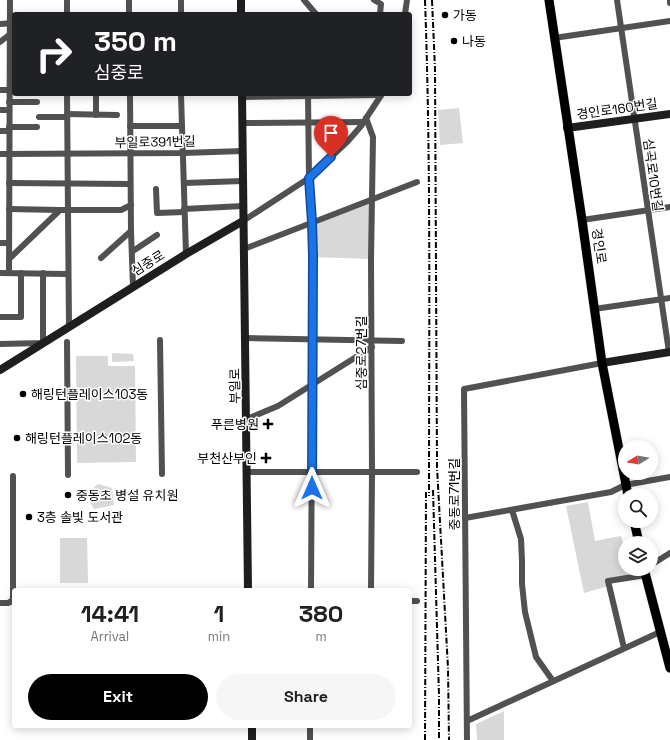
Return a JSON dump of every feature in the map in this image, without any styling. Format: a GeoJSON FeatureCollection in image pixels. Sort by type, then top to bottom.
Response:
{"type":"FeatureCollection","features":[{"type":"Feature","properties":{"kind":"main road","name":"경인로"},"geometry":{"type":"LineString","coordinates":[[548,0],[582,220],[602,363],[627,488]]}},
{"type":"Feature","properties":{"kind":"main road"},"geometry":{"type":"LineString","coordinates":[[646,576],[660,632],[668,652],[670,668]]}},
{"type":"Feature","properties":{"kind":"street"},"geometry":{"type":"LineString","coordinates":[[9,273],[9,90],[12,79],[9,35],[12,24],[10,0]]}},
{"type":"Feature","properties":{"kind":"street"},"geometry":{"type":"LineString","coordinates":[[67,0],[67,12]]}},
{"type":"Feature","properties":{"kind":"street"},"geometry":{"type":"LineString","coordinates":[[129,0],[129,12]]}},
{"type":"Feature","properties":{"kind":"street"},"geometry":{"type":"LineString","coordinates":[[181,0],[181,12]]}},
{"type":"Feature","properties":{"kind":"street"},"geometry":{"type":"LineString","coordinates":[[241,0],[241,12]]}},
{"type":"Feature","properties":{"kind":"street"},"geometry":{"type":"LineString","coordinates":[[304,0],[314,12]]}},
{"type":"Feature","properties":{"kind":"street"},"geometry":{"type":"LineString","coordinates":[[374,0],[381,4],[380,12]]}},
{"type":"Feature","properties":{"kind":"street"},"geometry":{"type":"LineString","coordinates":[[405,12],[407,0]]}},
{"type":"Feature","properties":{"kind":"street","name":"심곡로10번길"},"geometry":{"type":"LineString","coordinates":[[617,0],[633,119],[669,352]]}},
{"type":"Feature","properties":{"kind":"street"},"geometry":{"type":"LineString","coordinates":[[554,38],[670,21]]}},
{"type":"Feature","properties":{"kind":"street"},"geometry":{"type":"LineString","coordinates":[[0,24],[12,24]]}},
{"type":"Feature","properties":{"kind":"street"},"geometry":{"type":"LineString","coordinates":[[0,42],[9,35]]}},
{"type":"Feature","properties":{"kind":"street"},"geometry":{"type":"LineString","coordinates":[[0,90],[9,90]]}},
{"type":"Feature","properties":{"kind":"street"},"geometry":{"type":"LineString","coordinates":[[67,96],[67,274],[69,327]]}},
{"type":"Feature","properties":{"kind":"street"},"geometry":{"type":"LineString","coordinates":[[96,96],[96,115]]}},
{"type":"Feature","properties":{"kind":"street"},"geometry":{"type":"LineString","coordinates":[[130,96],[130,184],[133,287]]}},
{"type":"Feature","properties":{"kind":"street"},"geometry":{"type":"LineString","coordinates":[[182,96],[186,254]]}},
{"type":"Feature","properties":{"kind":"street","name":"부일로"},"geometry":{"type":"LineString","coordinates":[[242,96],[248,588]]}},
{"type":"Feature","properties":{"kind":"street"},"geometry":{"type":"LineString","coordinates":[[308,96],[309,178],[312,222],[313,340],[311,588]]}},
{"type":"Feature","properties":{"kind":"street","name":"심중로"},"geometry":{"type":"LineString","coordinates":[[0,370],[186,254],[243,221],[309,178],[348,141],[365,120],[381,96]]}},
{"type":"Feature","properties":{"kind":"street"},"geometry":{"type":"LineString","coordinates":[[9,102],[37,102]]}},
{"type":"Feature","properties":{"kind":"street"},"geometry":{"type":"LineString","coordinates":[[0,110],[9,110]]}},
{"type":"Feature","properties":{"kind":"street","name":"경인로160번길"},"geometry":{"type":"LineString","coordinates":[[568,128],[670,114]]}},
{"type":"Feature","properties":{"kind":"street"},"geometry":{"type":"LineString","coordinates":[[39,117],[117,115]]}},
{"type":"Feature","properties":{"kind":"street"},"geometry":{"type":"LineString","coordinates":[[242,123],[365,120]]}},
{"type":"Feature","properties":{"kind":"street","name":"심중로27번길"},"geometry":{"type":"LineString","coordinates":[[365,120],[373,137],[371,259],[371,588]]}},
{"type":"Feature","properties":{"kind":"street"},"geometry":{"type":"LineString","coordinates":[[130,126],[182,126]]}},
{"type":"Feature","properties":{"kind":"street"},"geometry":{"type":"LineString","coordinates":[[0,131],[37,127]]}},
{"type":"Feature","properties":{"kind":"street","name":"부일로391번길"},"geometry":{"type":"LineString","coordinates":[[0,154],[130,154],[243,151]]}},
{"type":"Feature","properties":{"kind":"street"},"geometry":{"type":"LineString","coordinates":[[184,182],[243,181]]}},
{"type":"Feature","properties":{"kind":"street"},"geometry":{"type":"LineString","coordinates":[[244,249],[417,182]]}},
{"type":"Feature","properties":{"kind":"street"},"geometry":{"type":"LineString","coordinates":[[8,184],[130,184]]}},
{"type":"Feature","properties":{"kind":"street"},"geometry":{"type":"LineString","coordinates":[[156,189],[157,213],[243,206]]}},
{"type":"Feature","properties":{"kind":"street"},"geometry":{"type":"LineString","coordinates":[[9,209],[121,210],[131,205]]}},
{"type":"Feature","properties":{"kind":"street"},"geometry":{"type":"LineString","coordinates":[[582,220],[670,207]]}},
{"type":"Feature","properties":{"kind":"street"},"geometry":{"type":"LineString","coordinates":[[9,259],[60,210]]}},
{"type":"Feature","properties":{"kind":"street"},"geometry":{"type":"LineString","coordinates":[[101,258],[131,232]]}},
{"type":"Feature","properties":{"kind":"street"},"geometry":{"type":"LineString","coordinates":[[133,251],[157,235]]}},
{"type":"Feature","properties":{"kind":"street"},"geometry":{"type":"LineString","coordinates":[[0,243],[9,243]]}},
{"type":"Feature","properties":{"kind":"street"},"geometry":{"type":"LineString","coordinates":[[0,273],[67,274]]}},
{"type":"Feature","properties":{"kind":"street"},"geometry":{"type":"LineString","coordinates":[[0,317],[21,317],[21,273]]}},
{"type":"Feature","properties":{"kind":"street"},"geometry":{"type":"LineString","coordinates":[[0,344],[43,343],[43,273]]}},
{"type":"Feature","properties":{"kind":"street"},"geometry":{"type":"LineString","coordinates":[[594,309],[670,298]]}},
{"type":"Feature","properties":{"kind":"street"},"geometry":{"type":"LineString","coordinates":[[246,338],[372,344],[402,341]]}},
{"type":"Feature","properties":{"kind":"street"},"geometry":{"type":"LineString","coordinates":[[160,340],[162,474]]}},
{"type":"Feature","properties":{"kind":"street"},"geometry":{"type":"LineString","coordinates":[[67,342],[68,475]]}},
{"type":"Feature","properties":{"kind":"street"},"geometry":{"type":"LineString","coordinates":[[247,419],[278,406],[372,344]]}},
{"type":"Feature","properties":{"kind":"street"},"geometry":{"type":"LineString","coordinates":[[602,363],[669,352]]}},
{"type":"Feature","properties":{"kind":"street","name":"중동로71번길"},"geometry":{"type":"LineString","coordinates":[[467,740],[464,389],[602,363]]}},
{"type":"Feature","properties":{"kind":"street"},"geometry":{"type":"LineString","coordinates":[[247,472],[417,472]]}},
{"type":"Feature","properties":{"kind":"street"},"geometry":{"type":"LineString","coordinates":[[13,476],[13,588]]}},
{"type":"Feature","properties":{"kind":"street"},"geometry":{"type":"LineString","coordinates":[[465,518],[611,492],[626,485],[670,476]]}},
{"type":"Feature","properties":{"kind":"street"},"geometry":{"type":"LineString","coordinates":[[512,510],[521,539],[522,584],[525,612],[536,657],[553,681]]}},
{"type":"Feature","properties":{"kind":"street"},"geometry":{"type":"LineString","coordinates":[[658,561],[670,553]]}},
{"type":"Feature","properties":{"kind":"street"},"geometry":{"type":"LineString","coordinates":[[624,648],[608,581],[625,576]]}},
{"type":"Feature","properties":{"kind":"street"},"geometry":{"type":"LineString","coordinates":[[0,603],[8,603],[12,601]]}},
{"type":"Feature","properties":{"kind":"street"},"geometry":{"type":"LineString","coordinates":[[412,602],[417,602]]}},
{"type":"Feature","properties":{"kind":"street"},"geometry":{"type":"LineString","coordinates":[[466,721],[660,632]]}},
{"type":"Feature","properties":{"kind":"street"},"geometry":{"type":"LineString","coordinates":[[252,728],[252,740]]}},
{"type":"Feature","properties":{"kind":"street"},"geometry":{"type":"LineString","coordinates":[[310,728],[310,740]]}},
{"type":"Feature","properties":{"kind":"shaded area"},"geometry":{"type":"Polygon","coordinates":[[[459,108],[463,143],[440,145],[438,110],[459,108]]]}},
{"type":"Feature","properties":{"kind":"shaded area"},"geometry":{"type":"Polygon","coordinates":[[[373,198],[371,259],[313,257],[312,222],[373,198]]]}},
{"type":"Feature","properties":{"kind":"shaded area"},"geometry":{"type":"Polygon","coordinates":[[[112,353],[133,354],[134,361],[112,362],[112,353]]]}},
{"type":"Feature","properties":{"kind":"shaded area"},"geometry":{"type":"Polygon","coordinates":[[[76,356],[108,356],[108,366],[135,366],[136,462],[77,463],[76,356]]]}},
{"type":"Feature","properties":{"kind":"shaded area"},"geometry":{"type":"Polygon","coordinates":[[[98,484],[112,488],[114,505],[94,509],[89,500],[91,490],[98,484]]]}},
{"type":"Feature","properties":{"kind":"shaded area"},"geometry":{"type":"Polygon","coordinates":[[[588,502],[595,541],[618,537],[618,576],[631,577],[608,581],[609,586],[584,593],[566,506],[588,502]]]}},
{"type":"Feature","properties":{"kind":"shaded area"},"geometry":{"type":"Polygon","coordinates":[[[60,538],[87,538],[88,583],[60,583],[60,538]]]}},
{"type":"Feature","properties":{"kind":"shaded area"},"geometry":{"type":"Polygon","coordinates":[[[504,711],[504,740],[477,740],[476,724],[504,711]]]}},
{"type":"Feature","properties":{"kind":"railway"},"geometry":{"type":"LineString","coordinates":[[425,0],[429,186],[429,496]]}},
{"type":"Feature","properties":{"kind":"railway"},"geometry":{"type":"LineString","coordinates":[[432,0],[435,69],[437,467],[448,668],[449,740]]}},
{"type":"Feature","properties":{"kind":"railway"},"geometry":{"type":"LineString","coordinates":[[425,740],[426,490]]}},
{"type":"Feature","properties":{"kind":"railway"},"geometry":{"type":"LineString","coordinates":[[433,490],[439,740]]}},
{"type":"Feature","properties":{"kind":"place","name":"가동"},"geometry":{"type":"Point","coordinates":[445,15]}},
{"type":"Feature","properties":{"kind":"place","name":"나동"},"geometry":{"type":"Point","coordinates":[454,41]}},
{"type":"Feature","properties":{"kind":"place","name":"해링턴플레이스103동"},"geometry":{"type":"Point","coordinates":[23,394]}},
{"type":"Feature","properties":{"kind":"place","name":"푸른병원"},"geometry":{"type":"Point","coordinates":[268,424]}},
{"type":"Feature","properties":{"kind":"place","name":"해링턴플레이스102동"},"geometry":{"type":"Point","coordinates":[17,438]}},
{"type":"Feature","properties":{"kind":"place","name":"부천산부인"},"geometry":{"type":"Point","coordinates":[266,458]}},
{"type":"Feature","properties":{"kind":"place","name":"중동초 병설 유치원"},"geometry":{"type":"Point","coordinates":[68,495]}},
{"type":"Feature","properties":{"kind":"place","name":"3층 솔빛 도서관"},"geometry":{"type":"Point","coordinates":[29,517]}},
{"type":"Feature","properties":{"kind":"route"},"geometry":{"type":"LineString","coordinates":[[312,488],[313,256],[309,178],[331,157]]}}]}
